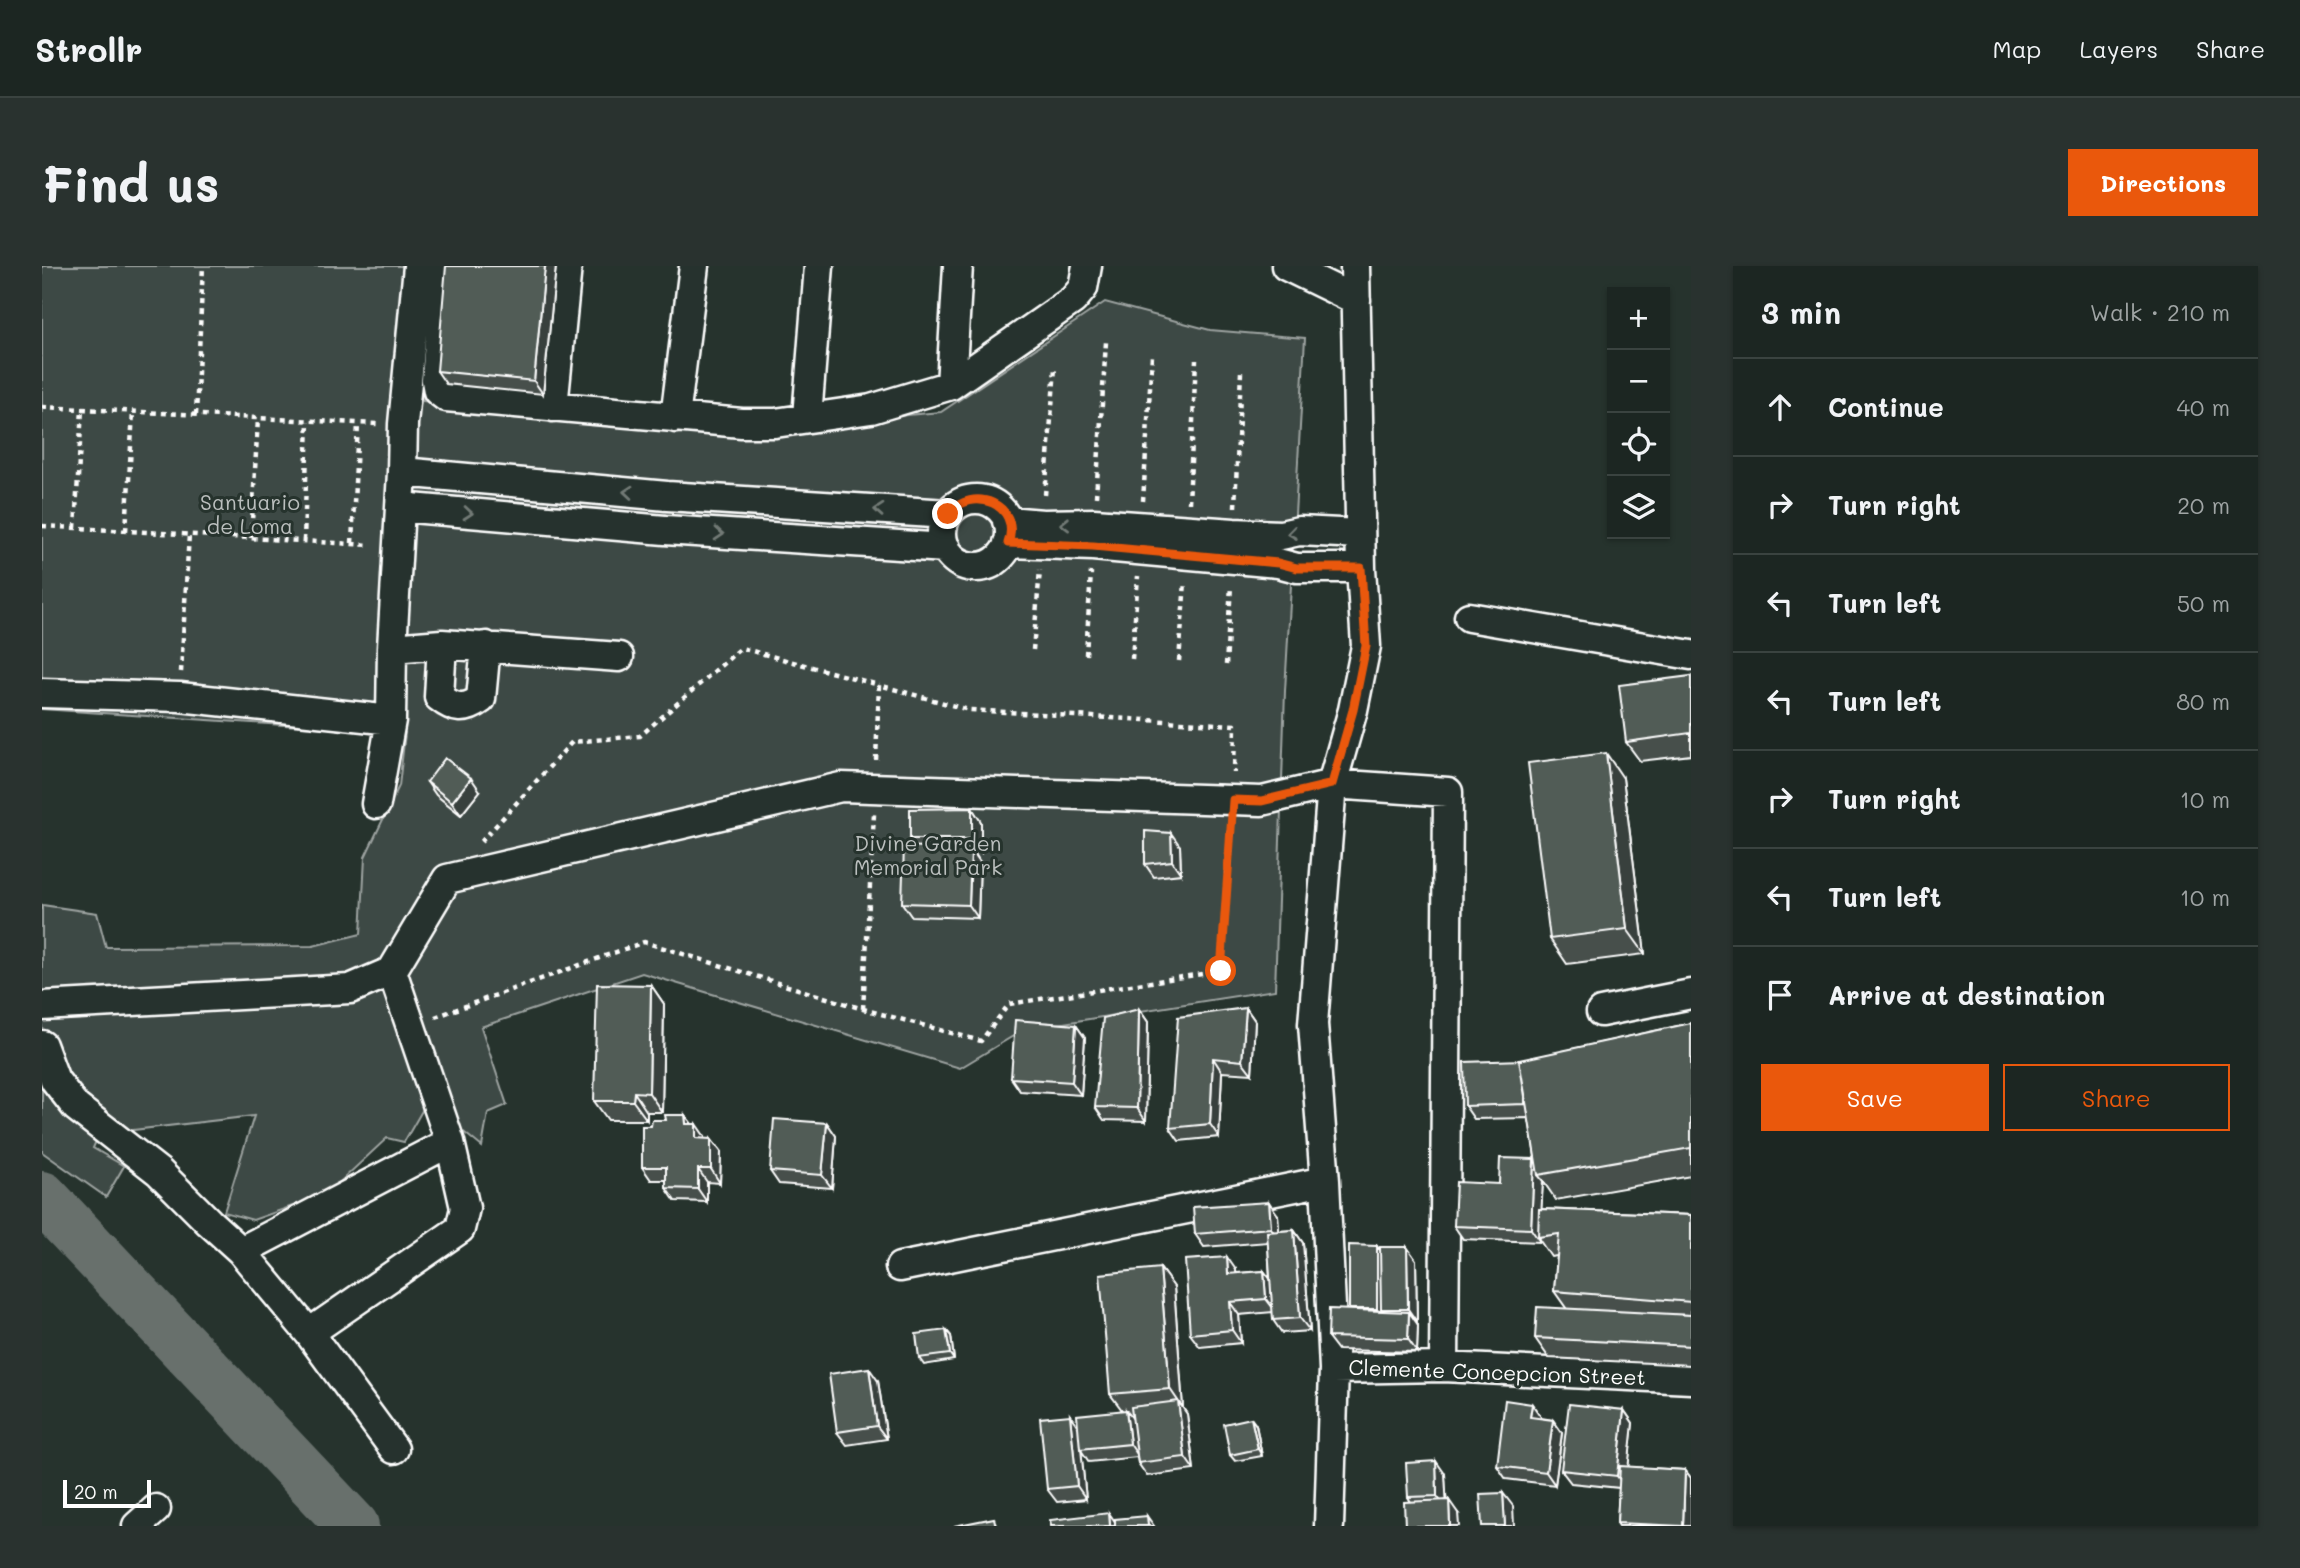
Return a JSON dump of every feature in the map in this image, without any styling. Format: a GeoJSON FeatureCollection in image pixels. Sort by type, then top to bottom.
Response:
{"type":"FeatureCollection","features":[{"type":"Feature","properties":{"kind":"street"},"geometry":{"type":"LineString","coordinates":[[376,804],[391,720],[403,424],[418,266]]}},
{"type":"Feature","properties":{"kind":"street"},"geometry":{"type":"LineString","coordinates":[[445,266],[436,380],[438,391],[446,397],[742,423],[775,423],[871,409],[951,385],[1073,300],[1083,288],[1087,266]]}},
{"type":"Feature","properties":{"kind":"street"},"geometry":{"type":"LineString","coordinates":[[553,407],[567,266]]}},
{"type":"Feature","properties":{"kind":"street"},"geometry":{"type":"LineString","coordinates":[[674,418],[694,266]]}},
{"type":"Feature","properties":{"kind":"street"},"geometry":{"type":"LineString","coordinates":[[807,417],[819,266]]}},
{"type":"Feature","properties":{"kind":"street"},"geometry":{"type":"LineString","coordinates":[[951,385],[958,266]]}},
{"type":"Feature","properties":{"kind":"street"},"geometry":{"type":"LineString","coordinates":[[1286,266],[1356,300]]}},
{"type":"Feature","properties":{"kind":"street"},"geometry":{"type":"LineString","coordinates":[[1334,1368],[1325,1181],[1313,1024],[1332,784],[1353,710],[1366,646],[1360,534],[1355,266]]}},
{"type":"Feature","properties":{"kind":"street"},"geometry":{"type":"LineString","coordinates":[[402,472],[667,496],[948,514]]}},
{"type":"Feature","properties":{"kind":"street"},"geometry":{"type":"LineString","coordinates":[[665,530],[667,496]]}},
{"type":"Feature","properties":{"kind":"street"},"geometry":{"type":"LineString","coordinates":[[976,499],[997,505],[1005,514],[1007,532],[999,558],[988,565],[975,567],[953,558],[942,536],[948,514],[955,506],[965,500],[976,499]]}},
{"type":"Feature","properties":{"kind":"street"},"geometry":{"type":"LineString","coordinates":[[400,507],[665,530],[946,548]]}},
{"type":"Feature","properties":{"kind":"street"},"geometry":{"type":"LineString","coordinates":[[1007,532],[1043,524],[1094,523],[1234,533],[1281,534],[1298,531],[1360,534]]}},
{"type":"Feature","properties":{"kind":"street"},"geometry":{"type":"LineString","coordinates":[[1007,532],[1093,546],[1278,563],[1297,568],[1361,568]]}},
{"type":"Feature","properties":{"kind":"street"},"geometry":{"type":"LineString","coordinates":[[1469,617],[1691,655]]}},
{"type":"Feature","properties":{"kind":"street"},"geometry":{"type":"LineString","coordinates":[[392,648],[442,644],[619,657]]}},
{"type":"Feature","properties":{"kind":"street"},"geometry":{"type":"LineString","coordinates":[[442,644],[439,697],[451,707],[469,708],[481,699],[486,646]]}},
{"type":"Feature","properties":{"kind":"street"},"geometry":{"type":"LineString","coordinates":[[42,694],[180,697],[391,720]]}},
{"type":"Feature","properties":{"kind":"street"},"geometry":{"type":"LineString","coordinates":[[42,1006],[350,989],[392,971],[447,879],[841,787],[1262,801],[1332,784],[1448,792],[1444,1367]]}},
{"type":"Feature","properties":{"kind":"street"},"geometry":{"type":"LineString","coordinates":[[309,1333],[460,1229],[466,1208],[450,1142],[392,971]]}},
{"type":"Feature","properties":{"kind":"street"},"geometry":{"type":"LineString","coordinates":[[1601,1012],[1691,994]]}},
{"type":"Feature","properties":{"kind":"street"},"geometry":{"type":"LineString","coordinates":[[42,1045],[55,1080],[76,1107],[159,1171],[241,1251],[309,1333],[394,1449]]}},
{"type":"Feature","properties":{"kind":"street"},"geometry":{"type":"LineString","coordinates":[[241,1251],[450,1142]]}},
{"type":"Feature","properties":{"kind":"street"},"geometry":{"type":"LineString","coordinates":[[900,1267],[1325,1181]]}},
{"type":"Feature","properties":{"kind":"street","name":"Clemente Concepcion Street"},"geometry":{"type":"LineString","coordinates":[[1329,1526],[1334,1368],[1444,1367],[1691,1379]]}},
{"type":"Feature","properties":{"kind":"path"},"geometry":{"type":"LineString","coordinates":[[196,415],[203,266]]}},
{"type":"Feature","properties":{"kind":"path"},"geometry":{"type":"LineString","coordinates":[[42,407],[358,424],[403,424]]}},
{"type":"Feature","properties":{"kind":"path"},"geometry":{"type":"LineString","coordinates":[[75,528],[82,409]]}},
{"type":"Feature","properties":{"kind":"path"},"geometry":{"type":"LineString","coordinates":[[126,531],[134,412]]}},
{"type":"Feature","properties":{"kind":"path"},"geometry":{"type":"LineString","coordinates":[[251,538],[258,419]]}},
{"type":"Feature","properties":{"kind":"path"},"geometry":{"type":"LineString","coordinates":[[304,541],[308,421]]}},
{"type":"Feature","properties":{"kind":"path"},"geometry":{"type":"LineString","coordinates":[[352,543],[358,424]]}},
{"type":"Feature","properties":{"kind":"path"},"geometry":{"type":"LineString","coordinates":[[42,526],[398,547]]}},
{"type":"Feature","properties":{"kind":"path"},"geometry":{"type":"LineString","coordinates":[[180,697],[189,534]]}},
{"type":"Feature","properties":{"kind":"path"},"geometry":{"type":"LineString","coordinates":[[447,879],[572,742],[640,736],[741,648],[879,685]]}},
{"type":"Feature","properties":{"kind":"path"},"geometry":{"type":"LineString","coordinates":[[412,1025],[644,942],[863,1009],[981,1041],[1009,1004],[1221,971],[1233,800]]}},
{"type":"Feature","properties":{"kind":"green space"},"geometry":{"type":"Polygon","coordinates":[[[42,266],[432,266],[423,401],[759,428],[941,412],[1105,302],[1210,330],[1305,338],[1285,691],[1275,990],[1025,1029],[960,1068],[642,973],[481,1027],[507,1105],[488,1113],[482,1147],[427,1102],[404,1142],[387,1138],[327,1194],[253,1220],[224,1212],[254,1116],[99,1134],[93,1148],[124,1166],[106,1197],[42,1152],[42,905],[97,913],[106,947],[313,946],[361,934],[365,857],[399,786],[405,733],[42,709],[42,266]]]}},
{"type":"Feature","properties":{"kind":"building"},"geometry":{"type":"Polygon","coordinates":[[[446,266],[545,266],[534,381],[437,371],[446,266]]]}},
{"type":"Feature","properties":{"kind":"building"},"geometry":{"type":"Polygon","coordinates":[[[1691,676],[1691,733],[1626,742],[1619,685],[1691,676]]]}},
{"type":"Feature","properties":{"kind":"building"},"geometry":{"type":"Polygon","coordinates":[[[1606,753],[1627,929],[1550,939],[1528,763],[1606,753]]]}},
{"type":"Feature","properties":{"kind":"building"},"geometry":{"type":"Polygon","coordinates":[[[445,758],[471,778],[452,802],[427,782],[445,758]]]}},
{"type":"Feature","properties":{"kind":"building"},"geometry":{"type":"Polygon","coordinates":[[[972,808],[972,839],[910,839],[910,809],[972,808]]]}},
{"type":"Feature","properties":{"kind":"building"},"geometry":{"type":"Polygon","coordinates":[[[1145,831],[1171,833],[1172,861],[1145,864],[1145,831]]]}},
{"type":"Feature","properties":{"kind":"building"},"geometry":{"type":"Polygon","coordinates":[[[904,846],[971,849],[969,905],[902,903],[904,846]]]}},
{"type":"Feature","properties":{"kind":"building"},"geometry":{"type":"Polygon","coordinates":[[[597,984],[651,985],[649,1093],[634,1092],[633,1101],[594,1101],[597,984]]]}},
{"type":"Feature","properties":{"kind":"building"},"geometry":{"type":"Polygon","coordinates":[[[1246,1008],[1242,1061],[1213,1058],[1210,1124],[1170,1128],[1178,1017],[1246,1008]]]}},
{"type":"Feature","properties":{"kind":"building"},"geometry":{"type":"Polygon","coordinates":[[[1139,1009],[1137,1108],[1095,1107],[1103,1018],[1139,1009]]]}},
{"type":"Feature","properties":{"kind":"building"},"geometry":{"type":"Polygon","coordinates":[[[1015,1020],[1076,1025],[1072,1082],[1011,1078],[1015,1020]]]}},
{"type":"Feature","properties":{"kind":"building"},"geometry":{"type":"Polygon","coordinates":[[[1691,1023],[1691,1148],[1538,1175],[1519,1060],[1691,1023]]]}},
{"type":"Feature","properties":{"kind":"building"},"geometry":{"type":"Polygon","coordinates":[[[1519,1060],[1525,1104],[1465,1106],[1464,1062],[1519,1060]]]}},
{"type":"Feature","properties":{"kind":"building"},"geometry":{"type":"Polygon","coordinates":[[[665,1115],[685,1115],[686,1124],[696,1124],[696,1138],[711,1139],[711,1169],[698,1169],[698,1189],[666,1188],[666,1167],[642,1167],[642,1126],[651,1126],[652,1120],[666,1120],[665,1115]]]}},
{"type":"Feature","properties":{"kind":"building"},"geometry":{"type":"Polygon","coordinates":[[[774,1119],[827,1123],[822,1175],[770,1171],[774,1119]]]}},
{"type":"Feature","properties":{"kind":"building"},"geometry":{"type":"Polygon","coordinates":[[[1500,1158],[1534,1159],[1531,1229],[1454,1226],[1456,1182],[1499,1184],[1500,1158]]]}},
{"type":"Feature","properties":{"kind":"building"},"geometry":{"type":"Polygon","coordinates":[[[1269,1202],[1271,1228],[1195,1234],[1193,1207],[1269,1202]]]}},
{"type":"Feature","properties":{"kind":"building"},"geometry":{"type":"Polygon","coordinates":[[[1539,1209],[1691,1215],[1691,1302],[1554,1291],[1559,1234],[1538,1237],[1539,1209]]]}},
{"type":"Feature","properties":{"kind":"building"},"geometry":{"type":"Polygon","coordinates":[[[1294,1230],[1300,1318],[1273,1320],[1267,1232],[1294,1230]]]}},
{"type":"Feature","properties":{"kind":"building"},"geometry":{"type":"Polygon","coordinates":[[[1349,1245],[1377,1246],[1377,1309],[1349,1309],[1349,1245]]]}},
{"type":"Feature","properties":{"kind":"building"},"geometry":{"type":"Polygon","coordinates":[[[1380,1247],[1407,1247],[1408,1309],[1381,1309],[1380,1247]]]}},
{"type":"Feature","properties":{"kind":"building"},"geometry":{"type":"Polygon","coordinates":[[[1227,1257],[1228,1274],[1264,1271],[1266,1299],[1230,1302],[1232,1330],[1190,1334],[1185,1260],[1227,1257]]]}},
{"type":"Feature","properties":{"kind":"building"},"geometry":{"type":"Polygon","coordinates":[[[1160,1268],[1170,1389],[1110,1394],[1100,1274],[1160,1268]]]}},
{"type":"Feature","properties":{"kind":"building"},"geometry":{"type":"Polygon","coordinates":[[[1537,1307],[1691,1315],[1691,1346],[1535,1338],[1537,1307]]]}},
{"type":"Feature","properties":{"kind":"building"},"geometry":{"type":"Polygon","coordinates":[[[1329,1309],[1409,1312],[1408,1339],[1328,1337],[1329,1309]]]}},
{"type":"Feature","properties":{"kind":"building"},"geometry":{"type":"Polygon","coordinates":[[[946,1330],[950,1354],[919,1358],[916,1334],[946,1330]]]}},
{"type":"Feature","properties":{"kind":"building"},"geometry":{"type":"Polygon","coordinates":[[[869,1368],[877,1426],[837,1432],[829,1374],[869,1368]]]}},
{"type":"Feature","properties":{"kind":"building"},"geometry":{"type":"Polygon","coordinates":[[[1505,1400],[1532,1404],[1530,1417],[1553,1420],[1546,1472],[1497,1466],[1505,1400]]]}},
{"type":"Feature","properties":{"kind":"building"},"geometry":{"type":"Polygon","coordinates":[[[1178,1401],[1185,1457],[1138,1463],[1131,1407],[1178,1401]]]}},
{"type":"Feature","properties":{"kind":"building"},"geometry":{"type":"Polygon","coordinates":[[[1569,1404],[1624,1410],[1617,1476],[1561,1470],[1569,1404]]]}},
{"type":"Feature","properties":{"kind":"building"},"geometry":{"type":"Polygon","coordinates":[[[1126,1410],[1130,1444],[1080,1449],[1077,1415],[1126,1410]]]}},
{"type":"Feature","properties":{"kind":"building"},"geometry":{"type":"Polygon","coordinates":[[[1070,1415],[1077,1486],[1047,1489],[1040,1418],[1070,1415]]]}},
{"type":"Feature","properties":{"kind":"building"},"geometry":{"type":"Polygon","coordinates":[[[1251,1418],[1258,1449],[1230,1455],[1224,1424],[1251,1418]]]}},
{"type":"Feature","properties":{"kind":"building"},"geometry":{"type":"Polygon","coordinates":[[[1436,1461],[1437,1496],[1408,1497],[1406,1463],[1436,1461]]]}},
{"type":"Feature","properties":{"kind":"building"},"geometry":{"type":"Polygon","coordinates":[[[1620,1466],[1685,1470],[1683,1526],[1617,1523],[1620,1466]]]}},
{"type":"Feature","properties":{"kind":"building"},"geometry":{"type":"Polygon","coordinates":[[[1503,1493],[1505,1526],[1482,1526],[1480,1494],[1503,1493]]]}},
{"type":"Feature","properties":{"kind":"building"},"geometry":{"type":"Polygon","coordinates":[[[1449,1500],[1450,1526],[1405,1526],[1404,1502],[1449,1500]]]}},
{"type":"Feature","properties":{"kind":"building"},"geometry":{"type":"Polygon","coordinates":[[[1109,1513],[1110,1526],[1051,1526],[1050,1520],[1109,1513]]]}},
{"type":"Feature","properties":{"kind":"building"},"geometry":{"type":"Polygon","coordinates":[[[1147,1516],[1148,1526],[1115,1526],[1115,1519],[1147,1516]]]}},
{"type":"Feature","properties":{"kind":"building"},"geometry":{"type":"Polygon","coordinates":[[[994,1518],[996,1526],[954,1526],[994,1518]]]}},
{"type":"Feature","properties":{"kind":"waterway"},"geometry":{"type":"LineString","coordinates":[[42,1197],[353,1526]]}},
{"type":"Feature","properties":{"kind":"route"},"geometry":{"type":"LineString","coordinates":[[948,514],[965,500],[987,500],[997,505],[1005,514],[1010,525],[1008,543],[1093,546],[1233,558],[1297,568],[1361,568],[1366,646],[1353,710],[1332,784],[1262,801],[1233,800],[1221,971]]}},
{"type":"Feature","properties":{"kind":"park label","name":"Santuario de Loma"},"geometry":{"type":"Point","coordinates":[250,515]}},
{"type":"Feature","properties":{"kind":"park label","name":"Divine Garden Memorial Park"},"geometry":{"type":"Point","coordinates":[928,856]}}]}
